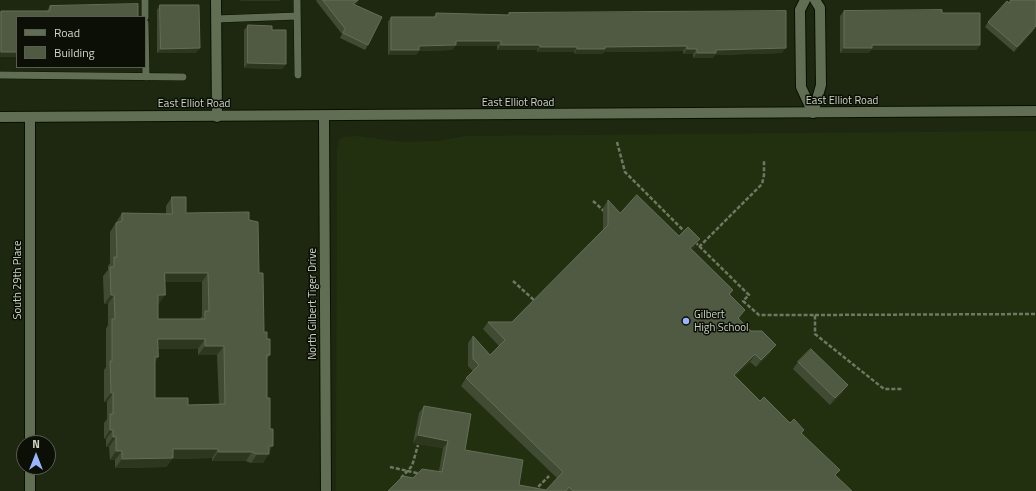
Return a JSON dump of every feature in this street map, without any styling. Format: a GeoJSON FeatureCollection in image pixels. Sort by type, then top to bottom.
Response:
{"type":"FeatureCollection","features":[{"type":"Feature","properties":{"kind":"street"},"geometry":{"type":"LineString","coordinates":[[216,0],[217,116]]}},
{"type":"Feature","properties":{"kind":"street"},"geometry":{"type":"LineString","coordinates":[[805,0],[800,10],[801,87],[813,113]]}},
{"type":"Feature","properties":{"kind":"street"},"geometry":{"type":"LineString","coordinates":[[813,113],[821,85],[820,8],[815,0]]}},
{"type":"Feature","properties":{"kind":"street","name":"East Elliot Road"},"geometry":{"type":"LineString","coordinates":[[0,117],[1036,111]]}},
{"type":"Feature","properties":{"kind":"street","name":"North Gilbert Tiger Drive"},"geometry":{"type":"LineString","coordinates":[[324,116],[326,491]]}},
{"type":"Feature","properties":{"kind":"street","name":"South 29th Place"},"geometry":{"type":"LineString","coordinates":[[30,117],[30,435]]}},
{"type":"Feature","properties":{"kind":"street"},"geometry":{"type":"LineString","coordinates":[[30,475],[30,491]]}},
{"type":"Feature","properties":{"kind":"lane"},"geometry":{"type":"LineString","coordinates":[[145,0],[145,16]]}},
{"type":"Feature","properties":{"kind":"lane"},"geometry":{"type":"LineString","coordinates":[[297,0],[298,75]]}},
{"type":"Feature","properties":{"kind":"lane"},"geometry":{"type":"LineString","coordinates":[[216,19],[297,16]]}},
{"type":"Feature","properties":{"kind":"lane"},"geometry":{"type":"LineString","coordinates":[[146,68],[146,77]]}},
{"type":"Feature","properties":{"kind":"lane"},"geometry":{"type":"LineString","coordinates":[[0,75],[184,77]]}},
{"type":"Feature","properties":{"kind":"path"},"geometry":{"type":"LineString","coordinates":[[616,142],[625,172],[689,236]]}},
{"type":"Feature","properties":{"kind":"path"},"geometry":{"type":"LineString","coordinates":[[699,247],[762,184],[764,175],[764,161]]}},
{"type":"Feature","properties":{"kind":"path"},"geometry":{"type":"LineString","coordinates":[[593,201],[606,213]]}},
{"type":"Feature","properties":{"kind":"path"},"geometry":{"type":"LineString","coordinates":[[694,241],[749,295],[743,301],[759,315],[1036,314]]}},
{"type":"Feature","properties":{"kind":"path"},"geometry":{"type":"LineString","coordinates":[[513,281],[535,301]]}},
{"type":"Feature","properties":{"kind":"path"},"geometry":{"type":"LineString","coordinates":[[815,315],[815,334],[884,389],[903,389]]}},
{"type":"Feature","properties":{"kind":"path"},"geometry":{"type":"LineString","coordinates":[[398,481],[412,466],[418,445]]}},
{"type":"Feature","properties":{"kind":"path"},"geometry":{"type":"LineString","coordinates":[[390,467],[429,476]]}},
{"type":"Feature","properties":{"kind":"path"},"geometry":{"type":"LineString","coordinates":[[534,491],[549,476]]}},
{"type":"Feature","properties":{"kind":"shaded area","name":"Gilbert High School"},"geometry":{"type":"Polygon","coordinates":[[[1036,131],[1036,491],[336,491],[337,151],[339,140],[343,137],[357,136],[401,142],[438,141],[466,136],[1036,131]]]}},
{"type":"Feature","properties":{"kind":"building"},"geometry":{"type":"Polygon","coordinates":[[[323,0],[358,0],[353,4],[382,17],[368,45],[343,33],[345,29],[323,0]]]}},
{"type":"Feature","properties":{"kind":"building"},"geometry":{"type":"Polygon","coordinates":[[[1011,0],[1036,0],[1036,26],[1017,47],[988,22],[1007,1],[1009,3],[1011,0]]]}},
{"type":"Feature","properties":{"kind":"building"},"geometry":{"type":"Polygon","coordinates":[[[138,4],[138,16],[16,16],[16,52],[1,52],[1,11],[50,11],[50,6],[138,4]]]}},
{"type":"Feature","properties":{"kind":"building"},"geometry":{"type":"Polygon","coordinates":[[[160,5],[199,5],[200,48],[161,49],[160,5]]]}},
{"type":"Feature","properties":{"kind":"building"},"geometry":{"type":"Polygon","coordinates":[[[942,10],[942,13],[980,13],[980,45],[872,45],[872,48],[844,48],[844,11],[942,10]]]}},
{"type":"Feature","properties":{"kind":"building"},"geometry":{"type":"Polygon","coordinates":[[[786,11],[786,48],[716,50],[716,53],[697,53],[697,49],[687,49],[687,46],[605,47],[605,49],[577,49],[577,47],[540,47],[540,45],[501,45],[501,41],[456,41],[456,45],[419,46],[419,50],[391,50],[391,17],[436,17],[436,13],[509,15],[509,13],[786,11]]]}},
{"type":"Feature","properties":{"kind":"building"},"geometry":{"type":"Polygon","coordinates":[[[248,25],[272,26],[272,30],[286,30],[286,64],[248,63],[248,25]]]}},
{"type":"Feature","properties":{"kind":"building"},"geometry":{"type":"Polygon","coordinates":[[[637,195],[679,236],[688,227],[700,239],[690,248],[733,290],[729,294],[745,310],[738,318],[751,331],[762,331],[776,345],[761,360],[755,354],[734,375],[760,401],[764,397],[790,423],[794,419],[804,430],[801,433],[840,470],[835,475],[852,491],[573,491],[569,487],[566,491],[388,491],[403,476],[413,478],[422,469],[442,472],[448,441],[418,435],[424,406],[471,414],[465,450],[523,460],[519,485],[546,490],[563,472],[466,378],[479,365],[473,359],[473,336],[490,355],[505,340],[488,322],[512,322],[608,225],[608,200],[620,213],[637,195]]]}},
{"type":"Feature","properties":{"kind":"building"},"geometry":{"type":"Polygon","coordinates":[[[172,197],[186,197],[186,213],[249,212],[249,220],[258,222],[259,273],[263,273],[264,332],[267,332],[267,339],[270,339],[270,355],[267,355],[267,398],[270,398],[270,429],[273,429],[273,446],[269,446],[269,454],[257,454],[252,452],[218,452],[218,449],[173,449],[173,458],[122,459],[122,451],[116,451],[116,437],[113,437],[113,430],[110,430],[110,414],[113,414],[113,393],[111,393],[110,361],[112,361],[112,319],[115,319],[114,295],[111,295],[110,267],[114,267],[114,257],[117,257],[116,223],[122,221],[122,213],[172,214],[172,197]],[[165,273],[165,295],[158,295],[158,319],[205,319],[205,311],[209,311],[208,273],[165,273]],[[158,339],[158,357],[155,357],[155,398],[188,398],[188,405],[225,404],[224,346],[205,346],[205,339],[158,339]]]}},
{"type":"Feature","properties":{"kind":"building"},"geometry":{"type":"Polygon","coordinates":[[[811,349],[848,385],[835,398],[798,362],[811,349]]]}},
{"type":"Feature","properties":{"kind":"place","name":"Gilbert High School"},"geometry":{"type":"Point","coordinates":[686,321]}}]}
